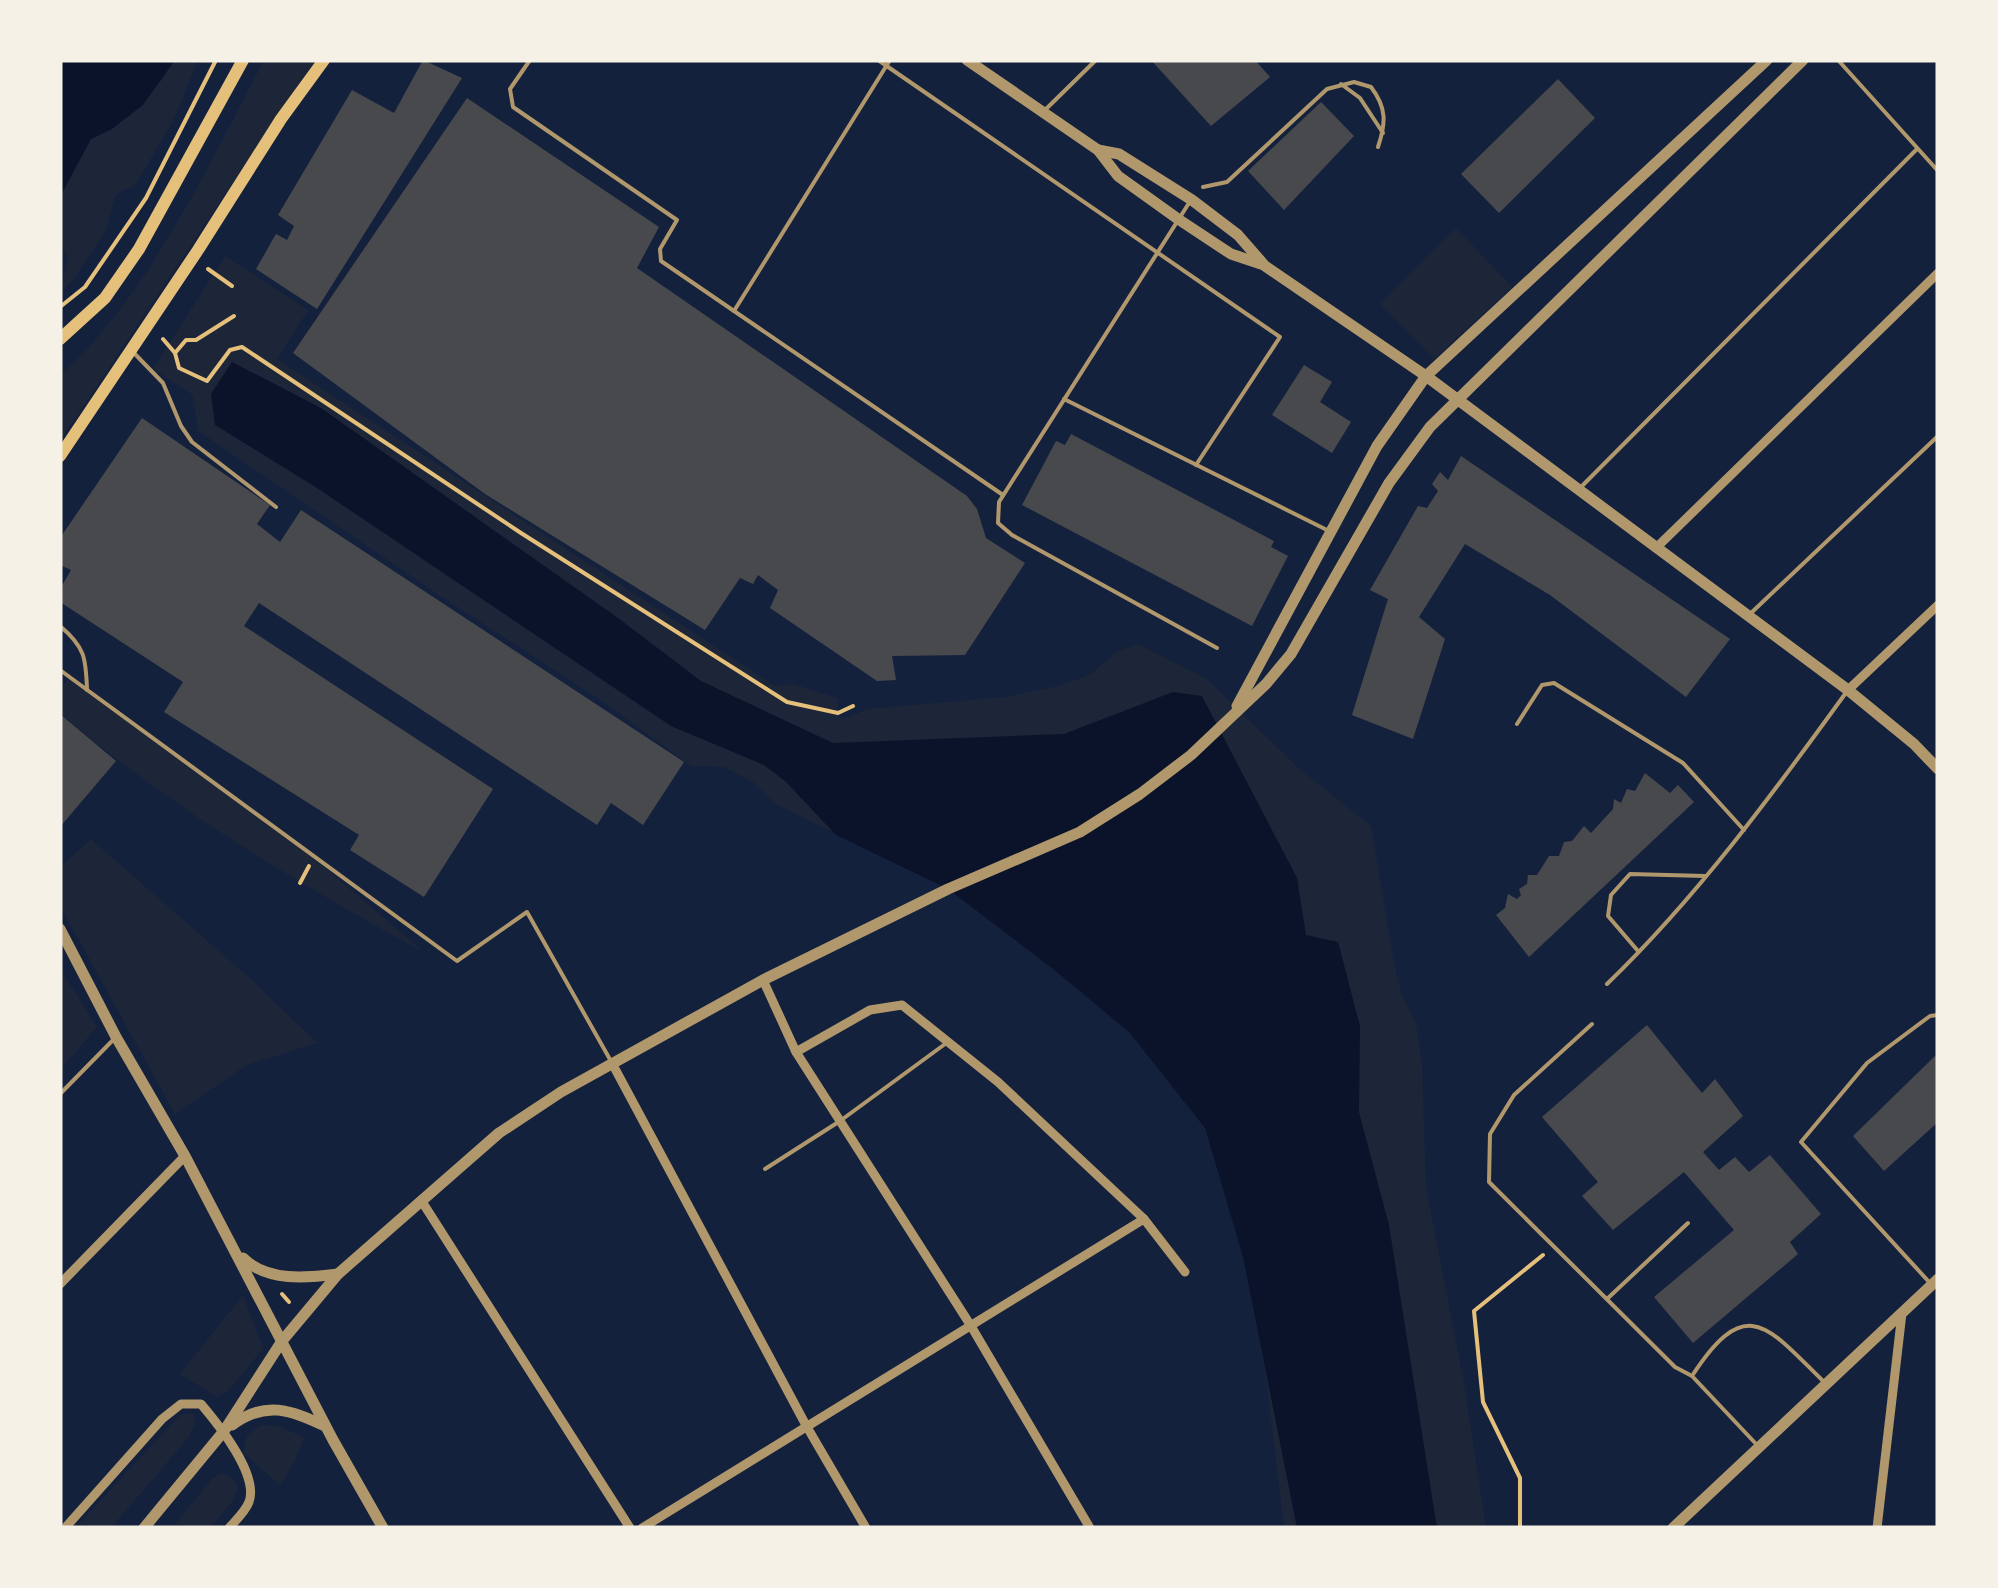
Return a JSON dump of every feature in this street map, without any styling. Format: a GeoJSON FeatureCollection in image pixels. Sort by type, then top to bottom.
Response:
{"type":"FeatureCollection","features":[{"type":"Feature","properties":{"kind":"main road"},"geometry":{"type":"LineString","coordinates":[[60,339],[105,298],[139,249],[243,60]]}},
{"type":"Feature","properties":{"kind":"main road"},"geometry":{"type":"LineString","coordinates":[[60,456],[280,120],[324,60]]}},
{"type":"Feature","properties":{"kind":"street"},"geometry":{"type":"LineString","coordinates":[[967,60],[1098,150],[1118,176],[1178,219],[1231,254],[1265,266]]}},
{"type":"Feature","properties":{"kind":"street"},"geometry":{"type":"LineString","coordinates":[[1234,712],[1377,446],[1426,376],[1767,60]]}},
{"type":"Feature","properties":{"kind":"street"},"geometry":{"type":"LineString","coordinates":[[144,1528],[224,1431],[282,1341],[338,1274],[498,1133],[612,1063],[763,980],[948,889],[1080,832],[1191,755],[1266,684],[1291,654],[1408,455],[1457,400],[1803,60]]}},
{"type":"Feature","properties":{"kind":"street"},"geometry":{"type":"LineString","coordinates":[[1098,150],[1119,154],[1192,200],[1238,235],[1265,266],[1426,376],[1848,690],[1938,769]]}},
{"type":"Feature","properties":{"kind":"street"},"geometry":{"type":"LineString","coordinates":[[1656,548],[1938,273]]}},
{"type":"Feature","properties":{"kind":"street"},"geometry":{"type":"LineString","coordinates":[[1848,690],[1938,604]]}},
{"type":"Feature","properties":{"kind":"street"},"geometry":{"type":"LineString","coordinates":[[60,929],[383,1528]]}},
{"type":"Feature","properties":{"kind":"street"},"geometry":{"type":"LineString","coordinates":[[763,980],[796,1052],[971,1326],[1090,1528]]}},
{"type":"Feature","properties":{"kind":"street"},"geometry":{"type":"LineString","coordinates":[[796,1052],[870,1010],[892,1004],[910,1010],[998,1082],[1144,1218],[1185,1272]]}},
{"type":"Feature","properties":{"kind":"street"},"geometry":{"type":"LineString","coordinates":[[612,1063],[806,1426],[866,1528]]}},
{"type":"Feature","properties":{"kind":"street"},"geometry":{"type":"LineString","coordinates":[[60,1284],[184,1156]]}},
{"type":"Feature","properties":{"kind":"street"},"geometry":{"type":"LineString","coordinates":[[421,1200],[630,1528]]}},
{"type":"Feature","properties":{"kind":"street"},"geometry":{"type":"LineString","coordinates":[[642,1528],[1144,1218]]}},
{"type":"Feature","properties":{"kind":"street"},"geometry":{"type":"LineString","coordinates":[[234,1250],[251,1266],[270,1274],[338,1274]]}},
{"type":"Feature","properties":{"kind":"street"},"geometry":{"type":"LineString","coordinates":[[1673,1528],[1935,1282]]}},
{"type":"Feature","properties":{"kind":"street"},"geometry":{"type":"LineString","coordinates":[[1877,1528],[1902,1312]]}},
{"type":"Feature","properties":{"kind":"street"},"geometry":{"type":"LineString","coordinates":[[65,1528],[180,1404],[201,1404],[224,1431],[241,1461],[250,1494],[248,1505],[230,1528]]}},
{"type":"Feature","properties":{"kind":"street"},"geometry":{"type":"LineString","coordinates":[[224,1431],[255,1410],[292,1412],[325,1426]]}},
{"type":"Feature","properties":{"kind":"lane"},"geometry":{"type":"LineString","coordinates":[[530,60],[510,89],[514,107],[677,220],[660,248],[662,260],[1004,495]]}},
{"type":"Feature","properties":{"kind":"lane"},"geometry":{"type":"LineString","coordinates":[[878,60],[888,63],[1280,337],[1196,465]]}},
{"type":"Feature","properties":{"kind":"lane"},"geometry":{"type":"LineString","coordinates":[[1043,112],[1096,60]]}},
{"type":"Feature","properties":{"kind":"lane"},"geometry":{"type":"LineString","coordinates":[[1838,60],[1938,170]]}},
{"type":"Feature","properties":{"kind":"lane"},"geometry":{"type":"LineString","coordinates":[[734,312],[888,63]]}},
{"type":"Feature","properties":{"kind":"lane"},"geometry":{"type":"LineString","coordinates":[[1341,84],[1360,98],[1383,133]]}},
{"type":"Feature","properties":{"kind":"lane"},"geometry":{"type":"LineString","coordinates":[[1203,187],[1227,182],[1327,89],[1341,84],[1371,87],[1382,102],[1386,123],[1378,147]]}},
{"type":"Feature","properties":{"kind":"lane"},"geometry":{"type":"LineString","coordinates":[[1578,490],[1917,149]]}},
{"type":"Feature","properties":{"kind":"lane"},"geometry":{"type":"LineString","coordinates":[[1192,200],[998,502],[998,523],[1012,535],[1217,648]]}},
{"type":"Feature","properties":{"kind":"lane"},"geometry":{"type":"LineString","coordinates":[[130,350],[163,383],[192,442],[276,507]]}},
{"type":"Feature","properties":{"kind":"lane"},"geometry":{"type":"LineString","coordinates":[[1064,399],[1332,532]]}},
{"type":"Feature","properties":{"kind":"lane"},"geometry":{"type":"LineString","coordinates":[[1748,616],[1938,436]]}},
{"type":"Feature","properties":{"kind":"lane"},"geometry":{"type":"LineString","coordinates":[[60,626],[79,642],[86,662],[87,690]]}},
{"type":"Feature","properties":{"kind":"lane"},"geometry":{"type":"LineString","coordinates":[[60,670],[457,960],[527,912],[612,1063]]}},
{"type":"Feature","properties":{"kind":"lane"},"geometry":{"type":"LineString","coordinates":[[1517,724],[1542,685],[1554,683],[1682,762],[1744,830]]}},
{"type":"Feature","properties":{"kind":"lane"},"geometry":{"type":"LineString","coordinates":[[1608,984],[1744,830],[1848,690]]}},
{"type":"Feature","properties":{"kind":"lane"},"geometry":{"type":"LineString","coordinates":[[1639,952],[1608,916],[1611,895],[1630,874],[1705,876]]}},
{"type":"Feature","properties":{"kind":"lane"},"geometry":{"type":"LineString","coordinates":[[1935,1282],[1802,1142],[1867,1063],[1930,1016],[1938,1015]]}},
{"type":"Feature","properties":{"kind":"lane"},"geometry":{"type":"LineString","coordinates":[[1592,1024],[1514,1096],[1490,1134],[1490,1182],[1675,1367],[1692,1376],[1759,1447]]}},
{"type":"Feature","properties":{"kind":"lane"},"geometry":{"type":"LineString","coordinates":[[60,1094],[116,1037]]}},
{"type":"Feature","properties":{"kind":"lane"},"geometry":{"type":"LineString","coordinates":[[765,1169],[840,1121],[949,1042]]}},
{"type":"Feature","properties":{"kind":"lane"},"geometry":{"type":"LineString","coordinates":[[1606,1299],[1688,1223]]}},
{"type":"Feature","properties":{"kind":"lane"},"geometry":{"type":"LineString","coordinates":[[1692,1376],[1728,1332],[1747,1325],[1773,1332],[1826,1384]]}},
{"type":"Feature","properties":{"kind":"path"},"geometry":{"type":"LineString","coordinates":[[60,307],[86,288],[146,198],[216,60]]}},
{"type":"Feature","properties":{"kind":"path"},"geometry":{"type":"LineString","coordinates":[[208,269],[232,286]]}},
{"type":"Feature","properties":{"kind":"path"},"geometry":{"type":"LineString","coordinates":[[175,353],[181,343],[196,340],[234,316]]}},
{"type":"Feature","properties":{"kind":"path"},"geometry":{"type":"LineString","coordinates":[[163,339],[175,353],[179,368],[206,381],[230,350],[242,348],[521,533],[788,702],[838,712],[853,706]]}},
{"type":"Feature","properties":{"kind":"path"},"geometry":{"type":"LineString","coordinates":[[300,884],[314,858]]}},
{"type":"Feature","properties":{"kind":"path"},"geometry":{"type":"LineString","coordinates":[[1520,1528],[1520,1478],[1483,1402],[1474,1311],[1554,1246]]}},
{"type":"Feature","properties":{"kind":"path"},"geometry":{"type":"LineString","coordinates":[[282,1294],[289,1302]]}},
{"type":"Feature","properties":{"kind":"shaded area"},"geometry":{"type":"Polygon","coordinates":[[[60,60],[175,60],[143,105],[112,129],[91,139],[60,197],[60,60]]]}},
{"type":"Feature","properties":{"kind":"shaded area"},"geometry":{"type":"Polygon","coordinates":[[[175,60],[198,60],[173,121],[134,187],[115,197],[106,230],[74,279],[60,293],[68,257],[60,245],[60,197],[91,139],[112,129],[161,81],[175,60]]]}},
{"type":"Feature","properties":{"kind":"shaded area"},"geometry":{"type":"Polygon","coordinates":[[[264,60],[315,60],[60,441],[60,376],[92,344],[149,268],[264,60]]]}},
{"type":"Feature","properties":{"kind":"shaded area"},"geometry":{"type":"Polygon","coordinates":[[[1456,228],[1512,287],[1434,359],[1380,304],[1456,228]]]}},
{"type":"Feature","properties":{"kind":"shaded area"},"geometry":{"type":"Polygon","coordinates":[[[225,256],[308,310],[277,359],[775,686],[793,684],[837,698],[839,718],[867,709],[1005,697],[1059,686],[1091,674],[1116,652],[1138,644],[1207,679],[1295,765],[1371,826],[1394,964],[1402,995],[1416,1023],[1422,1064],[1426,1187],[1464,1383],[1486,1528],[1284,1528],[1266,1377],[1243,1256],[1205,1128],[1129,1032],[948,889],[774,803],[753,782],[724,767],[691,766],[605,703],[198,431],[193,395],[153,369],[225,256]]]}},
{"type":"Feature","properties":{"kind":"shaded area"},"geometry":{"type":"Polygon","coordinates":[[[232,362],[321,408],[701,681],[833,743],[1064,734],[1173,692],[1202,696],[1297,878],[1306,935],[1338,942],[1360,1026],[1359,1112],[1389,1225],[1437,1528],[1297,1528],[1243,1257],[1205,1128],[1129,1032],[948,889],[836,835],[786,782],[764,765],[671,726],[317,488],[215,425],[211,394],[232,362]]]}},
{"type":"Feature","properties":{"kind":"shaded area"},"geometry":{"type":"Polygon","coordinates":[[[69,678],[314,858],[425,953],[236,842],[102,748],[60,713],[60,689],[69,678]]]}},
{"type":"Feature","properties":{"kind":"shaded area"},"geometry":{"type":"Polygon","coordinates":[[[91,839],[251,979],[317,1043],[247,1065],[175,1114],[60,906],[60,867],[91,839]]]}},
{"type":"Feature","properties":{"kind":"shaded area"},"geometry":{"type":"Polygon","coordinates":[[[60,969],[97,1027],[60,1070],[60,969]]]}},
{"type":"Feature","properties":{"kind":"shaded area"},"geometry":{"type":"Polygon","coordinates":[[[243,1295],[263,1349],[228,1391],[217,1397],[180,1374],[243,1295]]]}},
{"type":"Feature","properties":{"kind":"shaded area"},"geometry":{"type":"Polygon","coordinates":[[[193,1413],[195,1425],[188,1438],[111,1528],[75,1528],[180,1415],[193,1413]]]}},
{"type":"Feature","properties":{"kind":"shaded area"},"geometry":{"type":"Polygon","coordinates":[[[261,1425],[278,1426],[304,1437],[280,1485],[243,1453],[247,1436],[261,1425]]]}},
{"type":"Feature","properties":{"kind":"shaded area"},"geometry":{"type":"Polygon","coordinates":[[[222,1473],[234,1479],[238,1487],[233,1501],[209,1528],[172,1528],[212,1479],[222,1473]]]}},
{"type":"Feature","properties":{"kind":"building"},"geometry":{"type":"Polygon","coordinates":[[[423,60],[462,78],[317,309],[256,269],[276,234],[287,240],[294,226],[278,215],[352,90],[394,113],[423,60]]]}},
{"type":"Feature","properties":{"kind":"building"},"geometry":{"type":"Polygon","coordinates":[[[1151,60],[1255,60],[1270,77],[1211,126],[1151,60]]]}},
{"type":"Feature","properties":{"kind":"building"},"geometry":{"type":"Polygon","coordinates":[[[1558,79],[1595,118],[1499,213],[1461,174],[1558,79]]]}},
{"type":"Feature","properties":{"kind":"building"},"geometry":{"type":"Polygon","coordinates":[[[467,98],[659,227],[637,268],[967,496],[977,509],[986,538],[1025,563],[965,655],[892,656],[896,680],[877,681],[770,608],[778,590],[758,575],[753,584],[740,578],[705,630],[485,494],[293,353],[467,98]]]}},
{"type":"Feature","properties":{"kind":"building"},"geometry":{"type":"Polygon","coordinates":[[[1321,102],[1354,136],[1284,210],[1248,171],[1321,102]]]}},
{"type":"Feature","properties":{"kind":"building"},"geometry":{"type":"Polygon","coordinates":[[[1304,365],[1332,382],[1320,402],[1351,422],[1332,453],[1272,415],[1304,365]]]}},
{"type":"Feature","properties":{"kind":"building"},"geometry":{"type":"Polygon","coordinates":[[[142,418],[270,505],[257,524],[280,542],[301,510],[684,762],[643,825],[611,803],[597,825],[259,603],[244,626],[493,789],[424,897],[350,850],[359,835],[164,712],[183,682],[60,602],[60,589],[71,570],[60,565],[60,538],[142,418]]]}},
{"type":"Feature","properties":{"kind":"building"},"geometry":{"type":"Polygon","coordinates":[[[1071,434],[1274,541],[1271,547],[1288,556],[1252,626],[1022,505],[1056,441],[1065,445],[1071,434]]]}},
{"type":"Feature","properties":{"kind":"building"},"geometry":{"type":"Polygon","coordinates":[[[1461,456],[1730,639],[1686,697],[1550,595],[1465,544],[1419,617],[1445,639],[1413,739],[1352,715],[1388,599],[1370,590],[1418,506],[1427,508],[1438,491],[1432,484],[1440,472],[1448,480],[1461,456]]]}},
{"type":"Feature","properties":{"kind":"building"},"geometry":{"type":"Polygon","coordinates":[[[60,714],[116,761],[60,827],[60,714]]]}},
{"type":"Feature","properties":{"kind":"building"},"geometry":{"type":"Polygon","coordinates":[[[1645,773],[1670,793],[1678,785],[1694,802],[1529,957],[1496,915],[1505,908],[1508,894],[1517,899],[1528,875],[1537,875],[1549,856],[1559,856],[1564,842],[1572,841],[1584,826],[1591,833],[1613,809],[1614,799],[1621,803],[1627,789],[1635,791],[1645,773]]]}},
{"type":"Feature","properties":{"kind":"building"},"geometry":{"type":"Polygon","coordinates":[[[1647,1025],[1702,1093],[1715,1079],[1743,1116],[1703,1152],[1719,1170],[1735,1157],[1749,1172],[1770,1155],[1821,1214],[1790,1242],[1798,1254],[1693,1343],[1654,1297],[1734,1230],[1684,1172],[1613,1230],[1582,1196],[1598,1182],[1542,1117],[1647,1025]]]}},
{"type":"Feature","properties":{"kind":"building"},"geometry":{"type":"Polygon","coordinates":[[[1935,1056],[1938,1122],[1884,1171],[1853,1136],[1935,1056]]]}}]}
